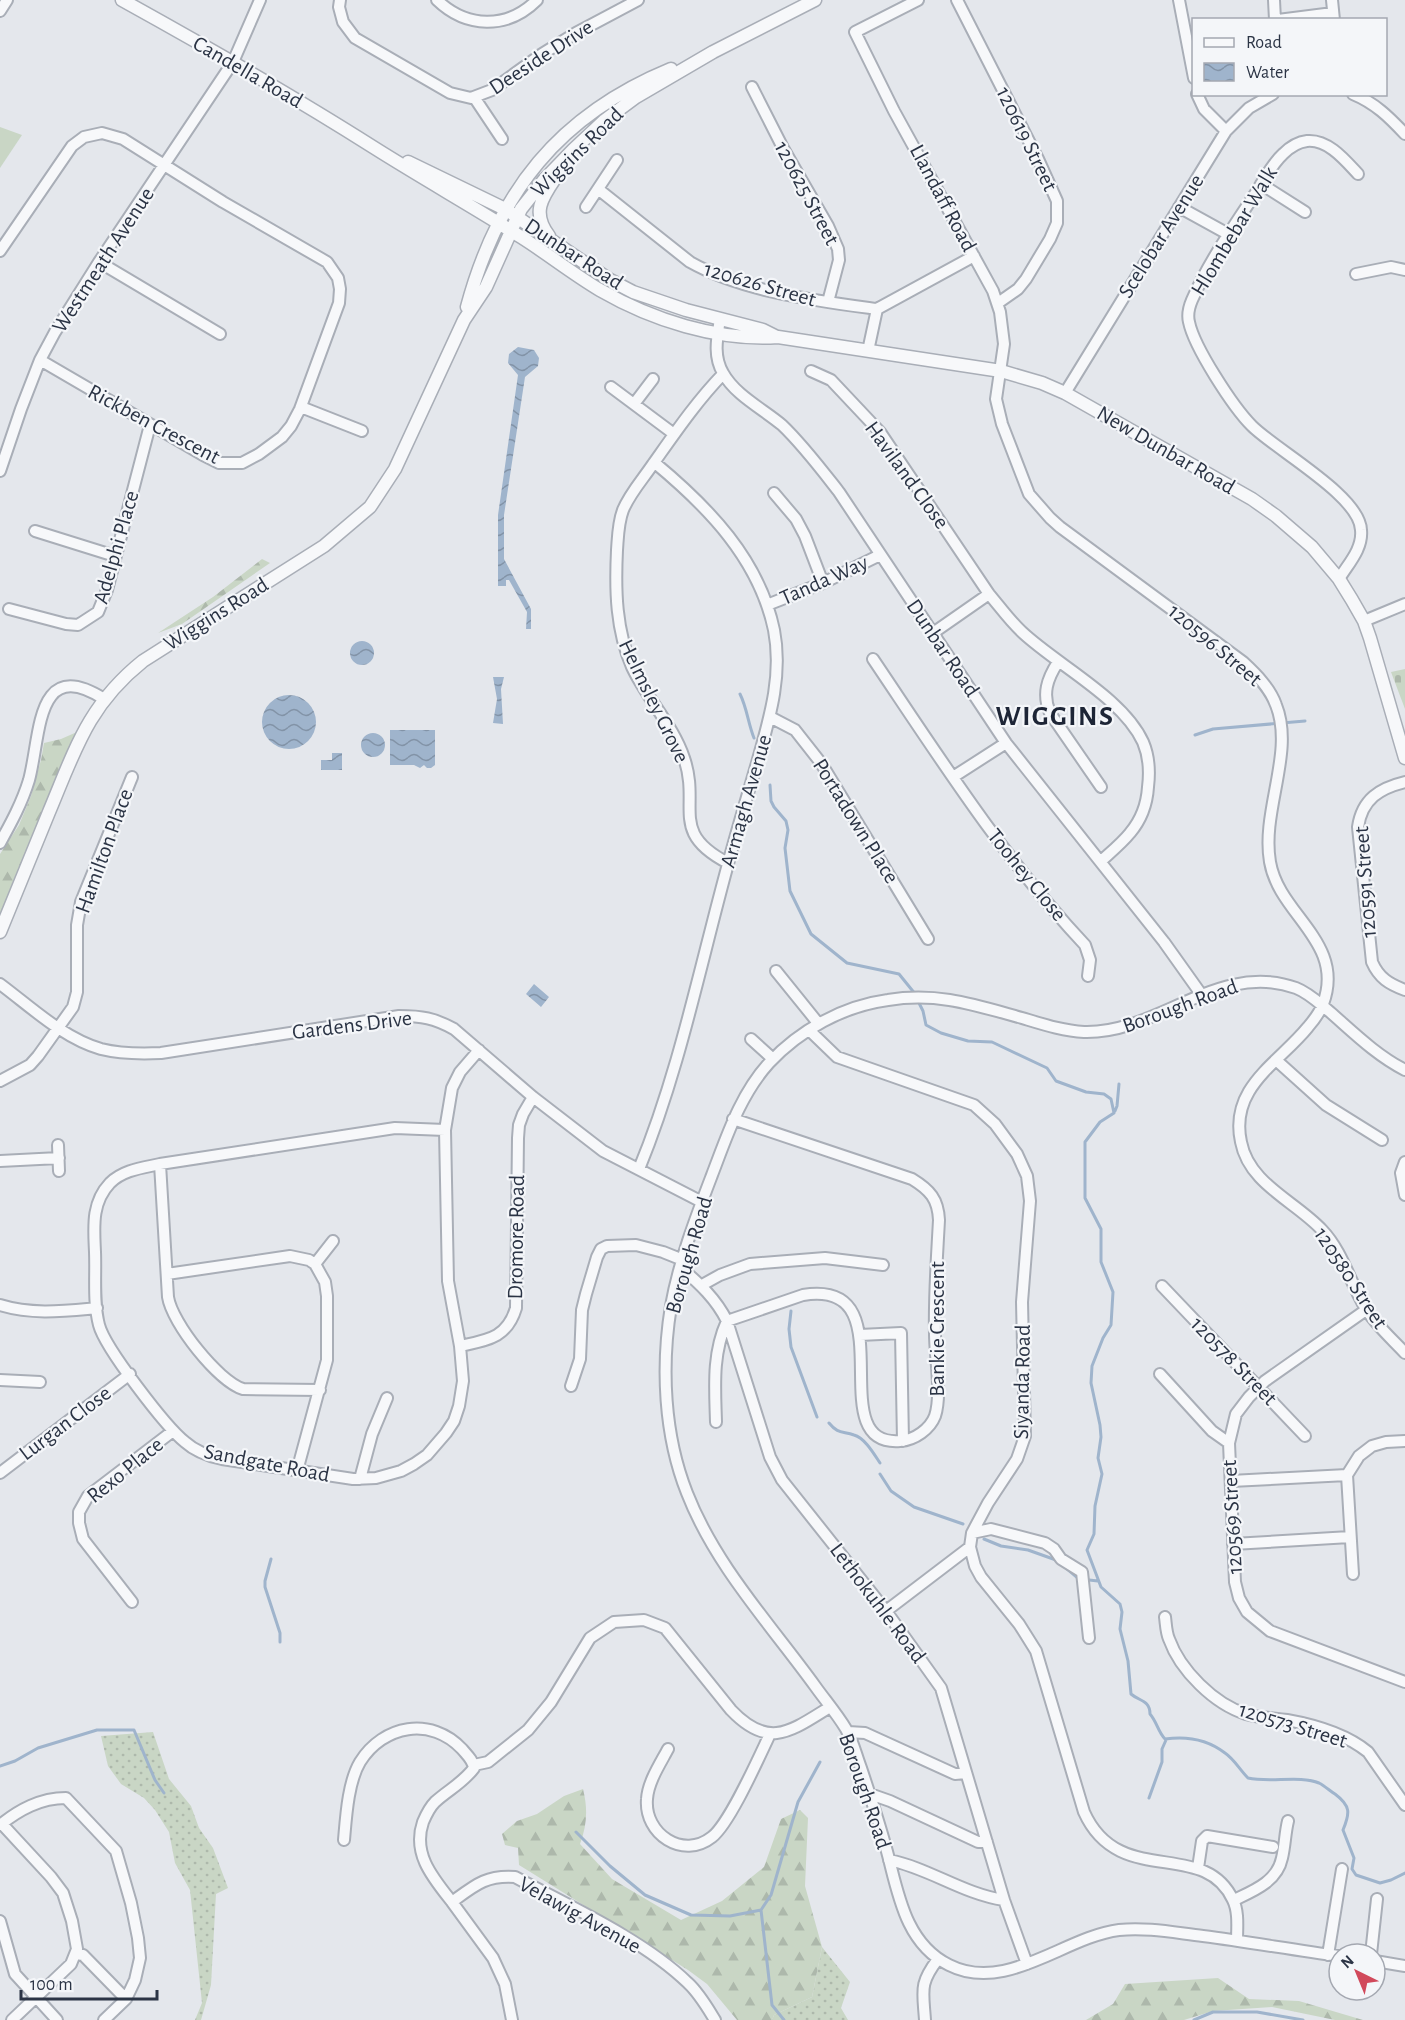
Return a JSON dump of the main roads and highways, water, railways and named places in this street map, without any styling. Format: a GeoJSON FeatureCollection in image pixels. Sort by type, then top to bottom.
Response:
{"type":"FeatureCollection","features":[{"type":"Feature","properties":{"kind":"water"},"geometry":{"type":"Polygon","coordinates":[[[518,347],[534,350],[539,358],[538,366],[525,377],[504,515],[504,559],[531,609],[531,629],[526,629],[527,612],[509,580],[506,580],[506,586],[498,586],[498,515],[518,375],[508,363],[509,354],[518,347]]]}},
{"type":"Feature","properties":{"kind":"water"},"geometry":{"type":"Polygon","coordinates":[[[362,641],[371,644],[374,653],[371,662],[362,665],[353,662],[350,653],[353,644],[362,641]]]}},
{"type":"Feature","properties":{"kind":"water"},"geometry":{"type":"Polygon","coordinates":[[[493,677],[504,677],[501,689],[503,724],[493,723],[497,699],[493,677]]]}},
{"type":"Feature","properties":{"kind":"water"},"geometry":{"type":"Polygon","coordinates":[[[284,695],[294,695],[304,699],[312,707],[316,722],[312,737],[304,745],[294,749],[284,749],[274,745],[266,737],[262,727],[262,717],[266,707],[274,699],[284,695]]]}},
{"type":"Feature","properties":{"kind":"water"},"geometry":{"type":"Polygon","coordinates":[[[390,730],[435,730],[435,765],[427,768],[424,765],[420,768],[414,765],[390,765],[390,730]]]}},
{"type":"Feature","properties":{"kind":"water"},"geometry":{"type":"Polygon","coordinates":[[[373,733],[382,736],[385,745],[382,754],[373,757],[364,754],[361,745],[364,736],[373,733]]]}},
{"type":"Feature","properties":{"kind":"water"},"geometry":{"type":"Polygon","coordinates":[[[332,753],[342,753],[342,770],[321,770],[321,760],[332,760],[332,753]]]}},
{"type":"Feature","properties":{"kind":"water"},"geometry":{"type":"Polygon","coordinates":[[[534,984],[549,997],[541,1007],[526,994],[534,984]]]}},
{"type":"Feature","properties":{"kind":"waterway"},"geometry":{"type":"LineString","coordinates":[[740,694],[754,738]]}},
{"type":"Feature","properties":{"kind":"waterway"},"geometry":{"type":"LineString","coordinates":[[1195,735],[1213,729],[1305,721]]}},
{"type":"Feature","properties":{"kind":"waterway"},"geometry":{"type":"LineString","coordinates":[[770,785],[771,801],[786,821],[788,830],[785,848],[790,891],[811,934],[847,963],[899,974],[916,995]]}},
{"type":"Feature","properties":{"kind":"waterway"},"geometry":{"type":"LineString","coordinates":[[918,1001],[926,1025],[941,1033],[968,1041],[992,1042],[1047,1068],[1056,1081],[1086,1092],[1104,1094],[1111,1099],[1114,1113],[1100,1122],[1085,1142],[1085,1198],[1101,1229],[1101,1262],[1113,1292],[1111,1325],[1092,1366],[1091,1383],[1100,1425],[1098,1458],[1102,1474],[1095,1506],[1094,1534],[1087,1550],[1101,1587],[1120,1604],[1122,1612],[1120,1629],[1128,1661],[1131,1694],[1148,1706],[1150,1714],[1165,1739],[1188,1738],[1211,1744],[1228,1755],[1248,1778],[1311,1781],[1319,1783],[1340,1798],[1348,1810],[1343,1830],[1354,1858],[1352,1869],[1356,1875],[1380,1883],[1405,1873]]}},
{"type":"Feature","properties":{"kind":"waterway"},"geometry":{"type":"LineString","coordinates":[[1115,1111],[1119,1084]]}},
{"type":"Feature","properties":{"kind":"waterway"},"geometry":{"type":"LineString","coordinates":[[791,1311],[789,1329],[791,1347],[817,1417]]}},
{"type":"Feature","properties":{"kind":"waterway"},"geometry":{"type":"LineString","coordinates":[[829,1423],[838,1431],[862,1439],[880,1463]]}},
{"type":"Feature","properties":{"kind":"waterway"},"geometry":{"type":"LineString","coordinates":[[880,1474],[891,1491],[914,1507],[963,1524]]}},
{"type":"Feature","properties":{"kind":"waterway"},"geometry":{"type":"LineString","coordinates":[[984,1539],[1001,1546],[1028,1550],[1056,1560]]}},
{"type":"Feature","properties":{"kind":"waterway"},"geometry":{"type":"LineString","coordinates":[[271,1559],[265,1587],[280,1633],[280,1642]]}},
{"type":"Feature","properties":{"kind":"waterway"},"geometry":{"type":"LineString","coordinates":[[1066,1568],[1079,1579]]}},
{"type":"Feature","properties":{"kind":"waterway"},"geometry":{"type":"LineString","coordinates":[[1089,1580],[1098,1581]]}},
{"type":"Feature","properties":{"kind":"waterway"},"geometry":{"type":"LineString","coordinates":[[0,1766],[15,1761],[38,1748],[97,1730],[134,1730],[155,1780],[164,1793]]}},
{"type":"Feature","properties":{"kind":"waterway"},"geometry":{"type":"LineString","coordinates":[[1149,1798],[1162,1762],[1162,1749],[1166,1740]]}},
{"type":"Feature","properties":{"kind":"waterway"},"geometry":{"type":"LineString","coordinates":[[761,1910],[771,1895],[798,1802],[820,1762]]}},
{"type":"Feature","properties":{"kind":"waterway"},"geometry":{"type":"LineString","coordinates":[[576,1832],[610,1866],[645,1895],[691,1915],[730,1916],[761,1910],[772,2005],[784,2020]]}},
{"type":"Feature","properties":{"kind":"waterway"},"geometry":{"type":"LineString","coordinates":[[1194,2020],[1213,2012],[1257,2012],[1303,2020]]}},
{"type":"Feature","properties":{"kind":"district","name":"WIGGINS"},"geometry":{"type":"Point","coordinates":[1055,717]}}]}
